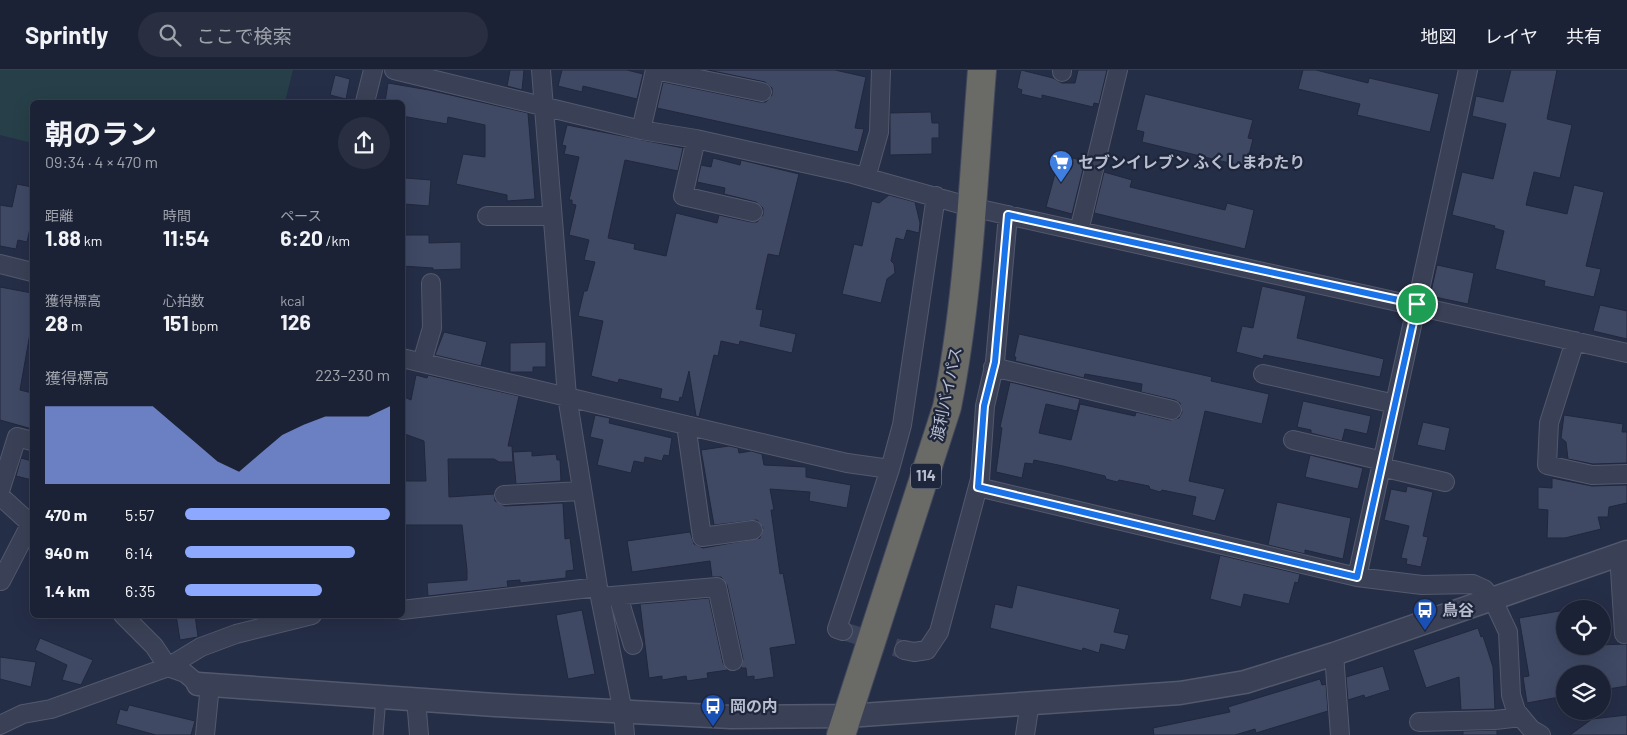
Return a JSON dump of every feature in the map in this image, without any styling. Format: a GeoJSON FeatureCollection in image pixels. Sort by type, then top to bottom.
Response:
{"type":"FeatureCollection","features":[{"type":"Feature","properties":{"kind":"highway","name":"渡利バイパス"},"geometry":{"type":"LineString","coordinates":[[977,70],[977,130]]}},
{"type":"Feature","properties":{"kind":"highway","name":"渡利バイパス"},"geometry":{"type":"LineString","coordinates":[[844,726],[947,407],[956,361],[982,70]]}},
{"type":"Feature","properties":{"kind":"street"},"geometry":{"type":"LineString","coordinates":[[366,100],[373,70]]}},
{"type":"Feature","properties":{"kind":"street"},"geometry":{"type":"LineString","coordinates":[[394,70],[544,108],[641,130],[696,139],[866,178],[936,196],[971,208],[1417,304],[1627,353]]}},
{"type":"Feature","properties":{"kind":"street"},"geometry":{"type":"LineString","coordinates":[[541,70],[567,396],[599,592],[623,712],[624,735]]}},
{"type":"Feature","properties":{"kind":"street"},"geometry":{"type":"LineString","coordinates":[[641,130],[654,70],[762,92]]}},
{"type":"Feature","properties":{"kind":"street"},"geometry":{"type":"LineString","coordinates":[[866,178],[879,132],[881,70]]}},
{"type":"Feature","properties":{"kind":"street"},"geometry":{"type":"LineString","coordinates":[[1079,231],[1118,70]]}},
{"type":"Feature","properties":{"kind":"street"},"geometry":{"type":"LineString","coordinates":[[1357,577],[1468,70]]}},
{"type":"Feature","properties":{"kind":"street"},"geometry":{"type":"LineString","coordinates":[[696,139],[683,196],[753,212]]}},
{"type":"Feature","properties":{"kind":"street"},"geometry":{"type":"LineString","coordinates":[[843,631],[837,628],[890,469],[902,425],[936,196]]}},
{"type":"Feature","properties":{"kind":"street"},"geometry":{"type":"LineString","coordinates":[[904,650],[914,652],[927,650],[938,632],[978,487],[984,406],[993,367],[1008,215]]}},
{"type":"Feature","properties":{"kind":"street"},"geometry":{"type":"LineString","coordinates":[[487,216],[552,216]]}},
{"type":"Feature","properties":{"kind":"street"},"geometry":{"type":"LineString","coordinates":[[0,264],[30,272]]}},
{"type":"Feature","properties":{"kind":"street"},"geometry":{"type":"LineString","coordinates":[[422,362],[432,328],[431,283]]}},
{"type":"Feature","properties":{"kind":"street"},"geometry":{"type":"LineString","coordinates":[[1576,341],[1549,423],[1547,465],[1592,475],[1627,474]]}},
{"type":"Feature","properties":{"kind":"street"},"geometry":{"type":"LineString","coordinates":[[405,359],[847,463],[890,469]]}},
{"type":"Feature","properties":{"kind":"street"},"geometry":{"type":"LineString","coordinates":[[993,367],[1172,410]]}},
{"type":"Feature","properties":{"kind":"street"},"geometry":{"type":"LineString","coordinates":[[1263,374],[1395,404]]}},
{"type":"Feature","properties":{"kind":"street"},"geometry":{"type":"LineString","coordinates":[[686,425],[702,537],[753,530]]}},
{"type":"Feature","properties":{"kind":"street"},"geometry":{"type":"LineString","coordinates":[[0,491],[16,437],[30,440]]}},
{"type":"Feature","properties":{"kind":"street"},"geometry":{"type":"LineString","coordinates":[[1293,440],[1445,482]]}},
{"type":"Feature","properties":{"kind":"street"},"geometry":{"type":"LineString","coordinates":[[978,487],[1357,577],[1422,585],[1473,584],[1484,589],[1492,598],[1508,632],[1511,695],[1521,717],[1531,729],[1541,735]]}},
{"type":"Feature","properties":{"kind":"street"},"geometry":{"type":"LineString","coordinates":[[504,495],[582,491]]}},
{"type":"Feature","properties":{"kind":"street"},"geometry":{"type":"LineString","coordinates":[[0,496],[30,522]]}},
{"type":"Feature","properties":{"kind":"street"},"geometry":{"type":"LineString","coordinates":[[1,581],[30,528]]}},
{"type":"Feature","properties":{"kind":"street"},"geometry":{"type":"LineString","coordinates":[[126,618],[154,646],[168,667],[185,673],[204,684],[416,700],[731,717],[844,726],[1030,702],[1093,700],[1180,693],[1245,682],[1334,654],[1623,553],[1624,634]]}},
{"type":"Feature","properties":{"kind":"street"},"geometry":{"type":"LineString","coordinates":[[405,610],[599,592],[618,596],[717,588],[733,661]]}},
{"type":"Feature","properties":{"kind":"street"},"geometry":{"type":"LineString","coordinates":[[618,596],[633,645]]}},
{"type":"Feature","properties":{"kind":"street"},"geometry":{"type":"LineString","coordinates":[[0,725],[23,714],[51,709],[168,667],[201,647],[277,619]]}},
{"type":"Feature","properties":{"kind":"street"},"geometry":{"type":"LineString","coordinates":[[1334,654],[1340,735]]}},
{"type":"Feature","properties":{"kind":"street"},"geometry":{"type":"LineString","coordinates":[[204,684],[205,735]]}},
{"type":"Feature","properties":{"kind":"street"},"geometry":{"type":"LineString","coordinates":[[416,700],[419,735]]}},
{"type":"Feature","properties":{"kind":"street"},"geometry":{"type":"LineString","coordinates":[[1025,735],[1030,702]]}},
{"type":"Feature","properties":{"kind":"street"},"geometry":{"type":"LineString","coordinates":[[1420,722],[1495,720],[1521,717]]}},
{"type":"Feature","properties":{"kind":"lane"},"geometry":{"type":"LineString","coordinates":[[378,735],[380,697]]}},
{"type":"Feature","properties":{"kind":"shaded area"},"geometry":{"type":"Polygon","coordinates":[[[0,70],[293,70],[286,100],[30,100],[30,142],[0,135],[0,70]]]}},
{"type":"Feature","properties":{"kind":"building"},"geometry":{"type":"Polygon","coordinates":[[[510,70],[524,70],[522,90],[507,86],[510,70]]]}},
{"type":"Feature","properties":{"kind":"building"},"geometry":{"type":"Polygon","coordinates":[[[562,70],[627,70],[643,74],[637,99],[583,86],[582,92],[558,86],[562,70]]]}},
{"type":"Feature","properties":{"kind":"building"},"geometry":{"type":"Polygon","coordinates":[[[708,70],[835,70],[866,77],[855,128],[864,129],[858,152],[657,108],[663,82],[760,102],[766,102],[772,95],[772,88],[765,82],[708,70]]]}},
{"type":"Feature","properties":{"kind":"building"},"geometry":{"type":"Polygon","coordinates":[[[1021,70],[1053,78],[1062,83],[1075,83],[1078,70],[1107,70],[1099,104],[1094,103],[1093,107],[1042,95],[1042,99],[1021,94],[1022,90],[1017,88],[1021,70]]]}},
{"type":"Feature","properties":{"kind":"building"},"geometry":{"type":"Polygon","coordinates":[[[1303,70],[1316,70],[1368,83],[1369,78],[1439,94],[1430,132],[1357,115],[1360,104],[1298,89],[1303,70]]]}},
{"type":"Feature","properties":{"kind":"building"},"geometry":{"type":"Polygon","coordinates":[[[1511,70],[1557,70],[1547,119],[1572,125],[1560,178],[1534,172],[1526,205],[1567,214],[1574,185],[1604,192],[1586,266],[1601,269],[1594,297],[1544,286],[1545,281],[1495,269],[1504,231],[1494,228],[1495,226],[1452,215],[1462,172],[1493,179],[1506,124],[1472,116],[1476,96],[1503,102],[1511,70]]]}},
{"type":"Feature","properties":{"kind":"building"},"geometry":{"type":"Polygon","coordinates":[[[335,75],[350,79],[346,99],[330,95],[335,75]]]}},
{"type":"Feature","properties":{"kind":"building"},"geometry":{"type":"Polygon","coordinates":[[[388,83],[429,90],[528,113],[535,199],[507,201],[507,195],[456,184],[463,154],[485,157],[485,125],[448,117],[447,124],[405,117],[405,100],[385,100],[388,83]]]}},
{"type":"Feature","properties":{"kind":"building"},"geometry":{"type":"Polygon","coordinates":[[[1145,94],[1253,120],[1248,138],[1253,139],[1246,167],[1142,142],[1144,132],[1136,130],[1145,94]]]}},
{"type":"Feature","properties":{"kind":"building"},"geometry":{"type":"Polygon","coordinates":[[[931,112],[932,123],[939,123],[939,138],[932,138],[932,154],[890,155],[890,113],[931,112]]]}},
{"type":"Feature","properties":{"kind":"building"},"geometry":{"type":"Polygon","coordinates":[[[567,125],[683,148],[678,171],[625,160],[608,238],[635,244],[634,249],[666,256],[676,213],[717,223],[719,215],[757,222],[763,215],[763,208],[756,202],[724,194],[725,188],[697,182],[701,165],[711,167],[713,158],[740,165],[741,160],[799,174],[779,256],[768,254],[756,309],[763,310],[760,326],[796,334],[792,353],[740,341],[739,345],[721,341],[718,356],[714,355],[699,417],[696,416],[689,371],[682,398],[680,397],[679,402],[660,398],[662,389],[619,379],[618,383],[591,376],[603,321],[578,316],[584,291],[587,291],[595,262],[584,260],[589,240],[569,235],[576,205],[572,204],[572,200],[569,200],[579,157],[564,154],[566,146],[562,145],[567,125]]]}},
{"type":"Feature","properties":{"kind":"building"},"geometry":{"type":"Polygon","coordinates":[[[1060,155],[1085,161],[1072,214],[1046,207],[1060,155]]]}},
{"type":"Feature","properties":{"kind":"building"},"geometry":{"type":"Polygon","coordinates":[[[1104,172],[1132,180],[1130,187],[1225,210],[1227,203],[1254,210],[1245,249],[1094,213],[1104,172]]]}},
{"type":"Feature","properties":{"kind":"building"},"geometry":{"type":"Polygon","coordinates":[[[405,178],[431,180],[429,206],[405,204],[405,178]]]}},
{"type":"Feature","properties":{"kind":"building"},"geometry":{"type":"Polygon","coordinates":[[[17,184],[30,187],[30,228],[27,242],[18,240],[16,249],[0,246],[0,205],[12,207],[17,184]]]}},
{"type":"Feature","properties":{"kind":"building"},"geometry":{"type":"Polygon","coordinates":[[[889,195],[915,202],[920,223],[919,233],[907,230],[904,240],[896,238],[891,261],[894,264],[895,273],[887,279],[881,303],[842,294],[854,244],[862,246],[872,201],[879,203],[889,195]]]}},
{"type":"Feature","properties":{"kind":"building"},"geometry":{"type":"Polygon","coordinates":[[[405,235],[429,235],[429,243],[461,242],[461,269],[433,270],[433,268],[405,266],[405,235]]]}},
{"type":"Feature","properties":{"kind":"building"},"geometry":{"type":"Polygon","coordinates":[[[1437,265],[1474,273],[1468,304],[1430,296],[1437,265]]]}},
{"type":"Feature","properties":{"kind":"building"},"geometry":{"type":"Polygon","coordinates":[[[1262,286],[1306,296],[1297,338],[1384,359],[1380,377],[1264,355],[1263,359],[1236,352],[1242,326],[1253,328],[1262,286]]]}},
{"type":"Feature","properties":{"kind":"building"},"geometry":{"type":"Polygon","coordinates":[[[0,287],[30,293],[30,333],[20,390],[30,392],[30,428],[0,420],[0,287]]]}},
{"type":"Feature","properties":{"kind":"building"},"geometry":{"type":"Polygon","coordinates":[[[1600,305],[1627,311],[1627,339],[1593,331],[1600,305]]]}},
{"type":"Feature","properties":{"kind":"building"},"geometry":{"type":"Polygon","coordinates":[[[444,332],[487,342],[481,366],[435,355],[444,332]]]}},
{"type":"Feature","properties":{"kind":"building"},"geometry":{"type":"Polygon","coordinates":[[[1019,334],[1212,377],[1211,381],[1269,394],[1262,424],[1205,411],[1189,481],[1225,489],[1215,521],[1192,515],[1196,497],[1162,490],[1160,492],[1150,489],[1149,486],[1119,480],[1117,482],[1106,479],[1105,476],[1063,466],[1034,460],[1033,464],[1025,463],[1022,478],[996,472],[1002,428],[1000,427],[1010,382],[1080,399],[1077,411],[1046,404],[1039,433],[1071,440],[1080,404],[1135,416],[1136,412],[1170,420],[1179,418],[1182,412],[1180,403],[1175,400],[1141,392],[1142,384],[1085,374],[1084,378],[1015,361],[1016,357],[1014,357],[1019,334]]]}},
{"type":"Feature","properties":{"kind":"building"},"geometry":{"type":"Polygon","coordinates":[[[546,342],[546,367],[533,367],[533,372],[510,372],[510,343],[546,342]]]}},
{"type":"Feature","properties":{"kind":"building"},"geometry":{"type":"Polygon","coordinates":[[[416,375],[427,378],[428,375],[519,396],[508,446],[512,446],[513,462],[499,462],[494,459],[448,459],[449,497],[494,494],[495,501],[505,506],[563,503],[565,539],[570,538],[574,570],[566,571],[566,578],[520,583],[520,580],[507,581],[508,587],[428,596],[427,583],[467,580],[467,570],[462,525],[405,525],[405,481],[426,481],[424,441],[405,434],[405,397],[411,400],[416,375]]]}},
{"type":"Feature","properties":{"kind":"building"},"geometry":{"type":"Polygon","coordinates":[[[1303,401],[1371,416],[1367,434],[1345,429],[1342,441],[1311,433],[1311,430],[1297,427],[1303,401]]]}},
{"type":"Feature","properties":{"kind":"building"},"geometry":{"type":"Polygon","coordinates":[[[595,415],[610,418],[609,423],[672,438],[669,456],[664,455],[662,461],[645,457],[644,463],[634,461],[631,473],[597,465],[603,440],[590,437],[595,415]]]}},
{"type":"Feature","properties":{"kind":"building"},"geometry":{"type":"Polygon","coordinates":[[[1564,415],[1623,424],[1622,432],[1627,432],[1627,463],[1593,464],[1568,459],[1566,442],[1561,438],[1564,415]]]}},
{"type":"Feature","properties":{"kind":"building"},"geometry":{"type":"Polygon","coordinates":[[[1423,422],[1450,428],[1445,451],[1417,445],[1423,422]]]}},
{"type":"Feature","properties":{"kind":"building"},"geometry":{"type":"Polygon","coordinates":[[[729,446],[738,448],[739,453],[751,451],[762,454],[764,465],[806,467],[806,477],[851,485],[847,508],[809,501],[810,492],[770,489],[774,510],[771,510],[780,574],[783,573],[796,644],[770,648],[774,677],[754,680],[754,676],[747,677],[746,668],[741,668],[743,659],[727,585],[721,577],[712,577],[710,561],[632,572],[627,541],[690,532],[694,544],[703,548],[760,538],[763,528],[757,520],[714,525],[701,450],[729,446]]]}},
{"type":"Feature","properties":{"kind":"building"},"geometry":{"type":"Polygon","coordinates":[[[532,451],[532,456],[556,454],[557,460],[560,460],[561,481],[516,484],[513,452],[532,451]]]}},
{"type":"Feature","properties":{"kind":"building"},"geometry":{"type":"Polygon","coordinates":[[[1310,455],[1363,468],[1358,489],[1305,477],[1310,455]]]}},
{"type":"Feature","properties":{"kind":"building"},"geometry":{"type":"Polygon","coordinates":[[[21,458],[30,460],[30,480],[16,476],[21,458]]]}},
{"type":"Feature","properties":{"kind":"building"},"geometry":{"type":"Polygon","coordinates":[[[1552,478],[1592,486],[1627,485],[1627,503],[1609,507],[1608,517],[1598,517],[1601,529],[1565,538],[1547,538],[1548,510],[1538,509],[1538,487],[1552,488],[1552,478]]]}},
{"type":"Feature","properties":{"kind":"building"},"geometry":{"type":"Polygon","coordinates":[[[1407,486],[1433,492],[1423,536],[1428,537],[1421,567],[1406,564],[1407,559],[1401,558],[1409,526],[1384,520],[1391,489],[1406,492],[1407,486]]]}},
{"type":"Feature","properties":{"kind":"building"},"geometry":{"type":"Polygon","coordinates":[[[1277,502],[1351,518],[1343,559],[1305,550],[1305,554],[1268,545],[1277,502]]]}},
{"type":"Feature","properties":{"kind":"building"},"geometry":{"type":"Polygon","coordinates":[[[1220,555],[1300,574],[1298,583],[1295,582],[1289,604],[1244,594],[1241,607],[1210,599],[1220,555]]]}},
{"type":"Feature","properties":{"kind":"building"},"geometry":{"type":"Polygon","coordinates":[[[1017,585],[1120,609],[1114,632],[1129,635],[1125,650],[1101,644],[1099,653],[1083,648],[1082,651],[990,628],[995,604],[1012,608],[1017,585]]]}},
{"type":"Feature","properties":{"kind":"building"},"geometry":{"type":"Polygon","coordinates":[[[709,598],[723,663],[728,670],[707,673],[708,678],[687,681],[686,676],[662,680],[662,676],[649,678],[640,604],[709,598]]]}},
{"type":"Feature","properties":{"kind":"building"},"geometry":{"type":"Polygon","coordinates":[[[582,610],[595,674],[568,679],[556,615],[582,610]]]}},
{"type":"Feature","properties":{"kind":"building"},"geometry":{"type":"Polygon","coordinates":[[[1556,612],[1556,655],[1611,655],[1611,645],[1627,644],[1627,686],[1611,689],[1611,665],[1556,665],[1556,698],[1527,703],[1523,677],[1529,676],[1519,618],[1556,612]]]}},
{"type":"Feature","properties":{"kind":"building"},"geometry":{"type":"Polygon","coordinates":[[[176,618],[195,618],[198,637],[180,640],[176,618]]]}},
{"type":"Feature","properties":{"kind":"building"},"geometry":{"type":"Polygon","coordinates":[[[1478,628],[1481,637],[1483,636],[1493,667],[1495,709],[1461,710],[1459,677],[1426,688],[1413,650],[1478,628]]]}},
{"type":"Feature","properties":{"kind":"building"},"geometry":{"type":"Polygon","coordinates":[[[40,638],[93,660],[81,685],[62,680],[67,665],[35,650],[40,638]]]}},
{"type":"Feature","properties":{"kind":"building"},"geometry":{"type":"Polygon","coordinates":[[[0,657],[36,662],[31,687],[0,679],[0,657]]]}},
{"type":"Feature","properties":{"kind":"building"},"geometry":{"type":"Polygon","coordinates":[[[1383,666],[1390,690],[1365,698],[1364,695],[1348,700],[1346,677],[1383,666]]]}},
{"type":"Feature","properties":{"kind":"building"},"geometry":{"type":"Polygon","coordinates":[[[1320,679],[1322,685],[1326,684],[1328,711],[1256,733],[1255,729],[1235,735],[1154,735],[1153,728],[1230,712],[1228,707],[1320,679]]]}},
{"type":"Feature","properties":{"kind":"building"},"geometry":{"type":"Polygon","coordinates":[[[129,705],[195,721],[191,735],[156,735],[116,724],[120,709],[127,711],[129,705]]]}},
{"type":"Feature","properties":{"kind":"building"},"geometry":{"type":"Polygon","coordinates":[[[1627,715],[1627,735],[1570,735],[1591,720],[1611,720],[1611,717],[1627,715]]]}},
{"type":"Feature","properties":{"kind":"building"},"geometry":{"type":"Polygon","coordinates":[[[1497,730],[1497,735],[1463,735],[1463,731],[1497,730]]]}},
{"type":"Feature","properties":{"kind":"tunnel"},"geometry":{"type":"LineString","coordinates":[[843,631],[904,650]]}},
{"type":"Feature","properties":{"kind":"place","name":"セブンイレブン ふくしまわたり"},"geometry":{"type":"Point","coordinates":[1061,183]}},
{"type":"Feature","properties":{"kind":"place","name":"鳥谷"},"geometry":{"type":"Point","coordinates":[1425,631]}},
{"type":"Feature","properties":{"kind":"place","name":"岡の内"},"geometry":{"type":"Point","coordinates":[713,727]}},
{"type":"Feature","properties":{"kind":"route"},"geometry":{"type":"LineString","coordinates":[[1008,215],[1417,304],[1357,577],[978,487],[984,406],[995,362],[1008,215]]}}]}
